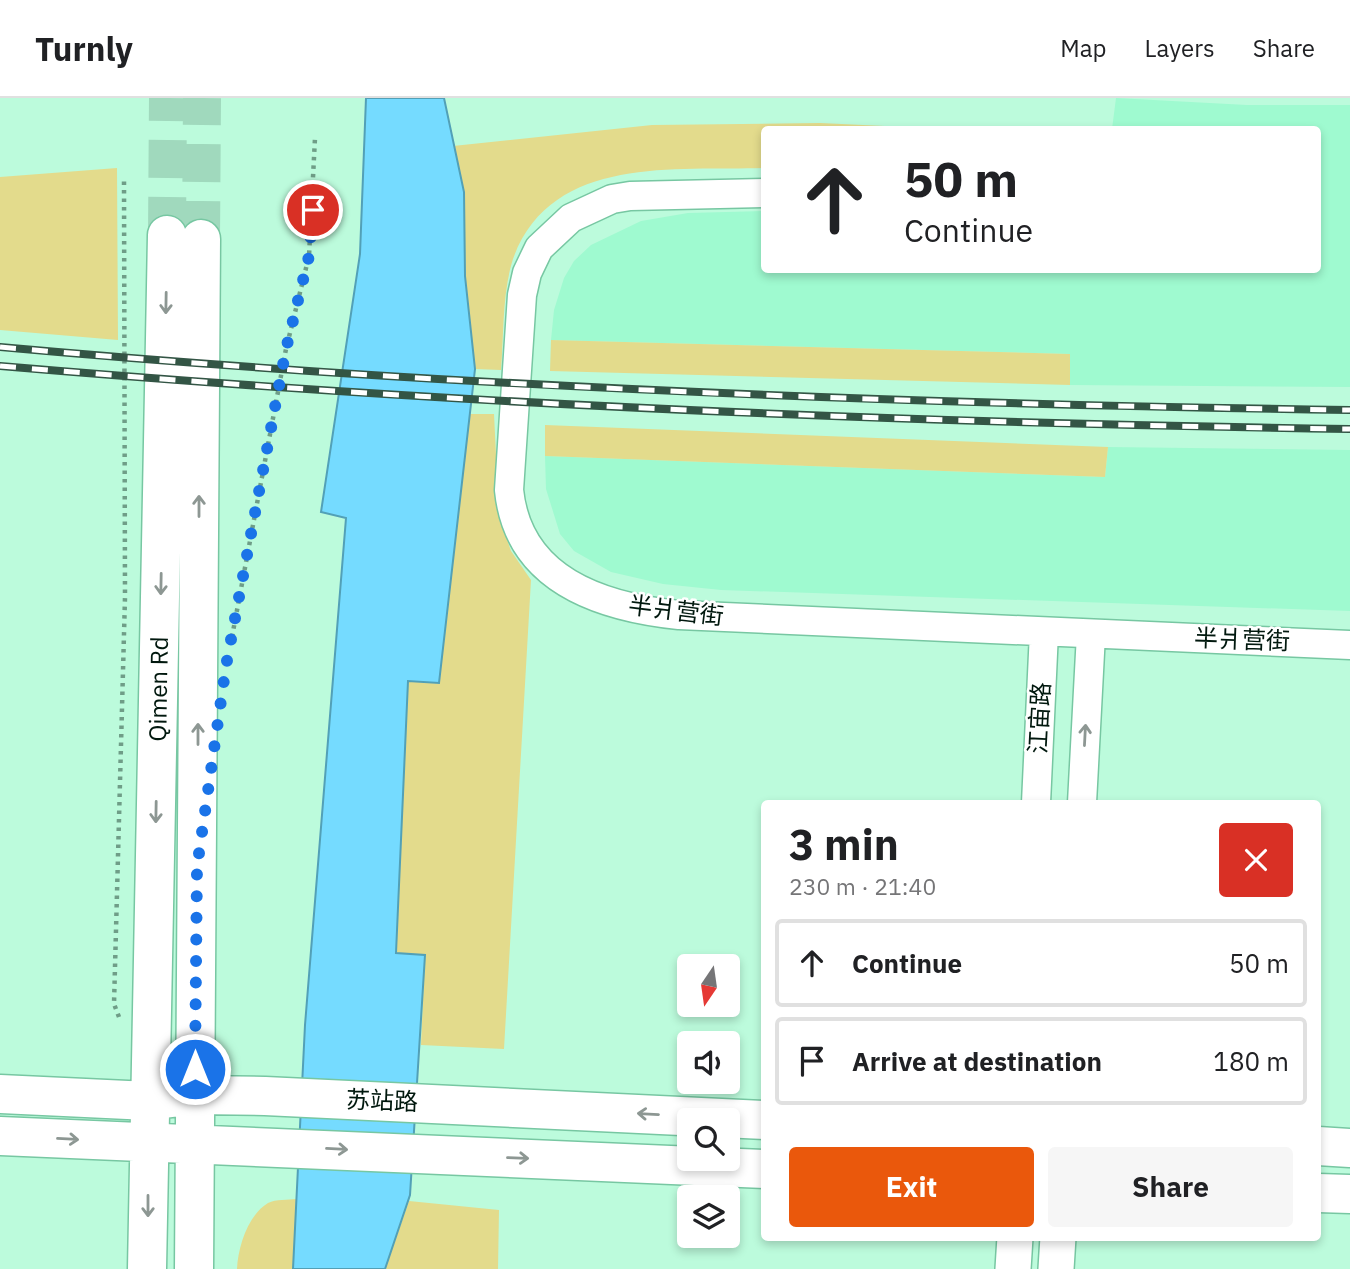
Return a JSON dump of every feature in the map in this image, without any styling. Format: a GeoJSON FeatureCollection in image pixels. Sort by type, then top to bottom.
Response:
{"type":"FeatureCollection","features":[{"type":"Feature","properties":{"kind":"main road","name":"Qimen Rd"},"geometry":{"type":"LineString","coordinates":[[184,237],[182,442],[195,1095],[194,1269]]}},
{"type":"Feature","properties":{"kind":"main road","name":"Qimen Rd"},"geometry":{"type":"LineString","coordinates":[[147,1269],[149,1101],[182,442]]}},
{"type":"Feature","properties":{"kind":"main road","name":"苏站路"},"geometry":{"type":"LineString","coordinates":[[0,1094],[149,1101],[195,1095],[265,1096],[761,1120]]}},
{"type":"Feature","properties":{"kind":"main road","name":"苏站路"},"geometry":{"type":"LineString","coordinates":[[0,1136],[194,1145],[269,1145],[761,1168]]}},
{"type":"Feature","properties":{"kind":"main road"},"geometry":{"type":"LineString","coordinates":[[1321,1146],[1350,1148]]}},
{"type":"Feature","properties":{"kind":"main road"},"geometry":{"type":"LineString","coordinates":[[1321,1193],[1350,1194]]}},
{"type":"Feature","properties":{"kind":"street","name":"半爿营街"},"geometry":{"type":"LineString","coordinates":[[761,193],[630,196],[612,199],[571,218],[539,248],[527,273],[519,318],[509,490],[511,511],[519,531],[543,565],[562,580],[584,594],[654,612],[1350,645]]}},
{"type":"Feature","properties":{"kind":"street","name":"江宙路"},"geometry":{"type":"LineString","coordinates":[[1036,800],[1044,632]]}},
{"type":"Feature","properties":{"kind":"street","name":"江宙路"},"geometry":{"type":"LineString","coordinates":[[1082,800],[1091,634]]}},
{"type":"Feature","properties":{"kind":"street"},"geometry":{"type":"LineString","coordinates":[[1013,1269],[1015,1241]]}},
{"type":"Feature","properties":{"kind":"street"},"geometry":{"type":"LineString","coordinates":[[1056,1269],[1058,1241]]}},
{"type":"Feature","properties":{"kind":"path"},"geometry":{"type":"LineString","coordinates":[[231,642],[286,349],[309,256],[315,138]]}},
{"type":"Feature","properties":{"kind":"path"},"geometry":{"type":"LineString","coordinates":[[123,1028],[114,1004],[125,597],[124,179]]}},
{"type":"Feature","properties":{"kind":"shaded area"},"geometry":{"type":"Polygon","coordinates":[[[1116,98],[1247,105],[1350,105],[1350,387],[1070,385],[1070,354],[551,340],[554,310],[564,278],[574,261],[591,245],[641,221],[688,213],[761,211],[761,273],[1321,273],[1321,126],[1112,126],[1116,98]]]}},
{"type":"Feature","properties":{"kind":"shaded area"},"geometry":{"type":"Polygon","coordinates":[[[820,123],[884,126],[761,126],[761,168],[656,170],[620,175],[586,185],[556,201],[531,225],[513,259],[505,300],[501,370],[475,369],[465,276],[464,192],[453,146],[652,125],[820,123]]]}},
{"type":"Feature","properties":{"kind":"shaded area"},"geometry":{"type":"Polygon","coordinates":[[[117,168],[118,340],[0,330],[0,177],[117,168]]]}},
{"type":"Feature","properties":{"kind":"shaded area"},"geometry":{"type":"Polygon","coordinates":[[[551,340],[1070,354],[1070,385],[550,371],[551,340]]]}},
{"type":"Feature","properties":{"kind":"shaded area"},"geometry":{"type":"Polygon","coordinates":[[[470,414],[494,414],[499,516],[511,551],[531,580],[504,1049],[421,1045],[425,955],[396,953],[408,681],[439,682],[470,414]]]}},
{"type":"Feature","properties":{"kind":"shaded area"},"geometry":{"type":"Polygon","coordinates":[[[545,425],[1108,447],[1105,477],[545,456],[545,425]]]}},
{"type":"Feature","properties":{"kind":"shaded area"},"geometry":{"type":"Polygon","coordinates":[[[1108,447],[1350,450],[1350,611],[721,590],[663,584],[611,572],[574,551],[560,534],[546,489],[545,456],[1105,477],[1108,447]]]}},
{"type":"Feature","properties":{"kind":"shaded area"},"geometry":{"type":"Polygon","coordinates":[[[296,1199],[293,1269],[237,1269],[242,1242],[255,1215],[268,1203],[296,1199]]]}},
{"type":"Feature","properties":{"kind":"shaded area"},"geometry":{"type":"Polygon","coordinates":[[[409,1201],[499,1210],[498,1269],[385,1269],[409,1201]]]}},
{"type":"Feature","properties":{"kind":"water"},"geometry":{"type":"Polygon","coordinates":[[[366,98],[444,98],[464,192],[465,276],[475,369],[439,683],[408,681],[396,953],[425,955],[410,1195],[385,1269],[293,1269],[305,1025],[346,518],[321,512],[360,254],[366,98]]]}},
{"type":"Feature","properties":{"kind":"tunnel"},"geometry":{"type":"LineString","coordinates":[[167,235],[168,98]]}},
{"type":"Feature","properties":{"kind":"tunnel"},"geometry":{"type":"LineString","coordinates":[[201,239],[202,98]]}},
{"type":"Feature","properties":{"kind":"railway"},"geometry":{"type":"LineString","coordinates":[[0,347],[337,373],[674,391],[1012,403],[1350,410]]}},
{"type":"Feature","properties":{"kind":"railway"},"geometry":{"type":"LineString","coordinates":[[0,366],[337,391],[674,409],[1012,422],[1350,429]]}},
{"type":"Feature","properties":{"kind":"route"},"geometry":{"type":"LineString","coordinates":[[195,1069],[197,867],[226,666],[286,349],[309,256],[313,210]]}}]}
